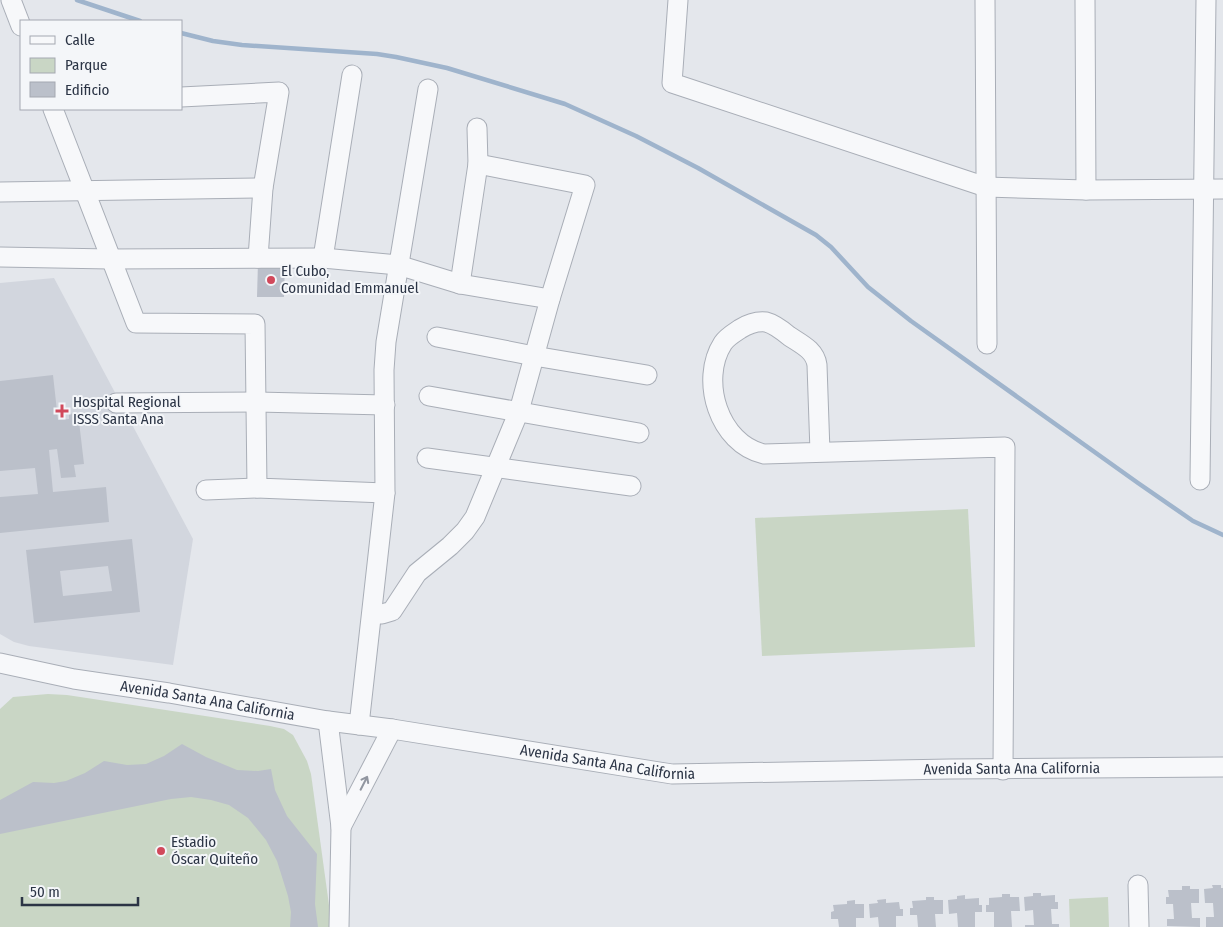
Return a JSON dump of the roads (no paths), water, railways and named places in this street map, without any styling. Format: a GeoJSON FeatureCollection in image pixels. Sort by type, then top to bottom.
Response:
{"type":"FeatureCollection","features":[{"type":"Feature","properties":{"kind":"street"},"geometry":{"type":"LineString","coordinates":[[11,0],[20,23]]}},
{"type":"Feature","properties":{"kind":"street"},"geometry":{"type":"LineString","coordinates":[[678,0],[672,83],[986,187],[1086,190],[1223,189]]}},
{"type":"Feature","properties":{"kind":"street"},"geometry":{"type":"LineString","coordinates":[[985,0],[987,344]]}},
{"type":"Feature","properties":{"kind":"street"},"geometry":{"type":"LineString","coordinates":[[1085,0],[1086,190]]}},
{"type":"Feature","properties":{"kind":"street"},"geometry":{"type":"LineString","coordinates":[[1200,480],[1206,0]]}},
{"type":"Feature","properties":{"kind":"street"},"geometry":{"type":"LineString","coordinates":[[323,258],[352,74]]}},
{"type":"Feature","properties":{"kind":"street"},"geometry":{"type":"LineString","coordinates":[[359,726],[385,493],[386,342],[428,89]]}},
{"type":"Feature","properties":{"kind":"street"},"geometry":{"type":"LineString","coordinates":[[182,96],[279,92],[263,188],[258,258]]}},
{"type":"Feature","properties":{"kind":"street"},"geometry":{"type":"LineString","coordinates":[[53,110],[136,323],[256,324],[256,488]]}},
{"type":"Feature","properties":{"kind":"street"},"geometry":{"type":"LineString","coordinates":[[460,284],[478,164],[477,128]]}},
{"type":"Feature","properties":{"kind":"street"},"geometry":{"type":"LineString","coordinates":[[372,614],[392,611],[417,573],[439,557],[465,531],[475,517],[519,411],[550,299],[585,185],[478,164]]}},
{"type":"Feature","properties":{"kind":"street"},"geometry":{"type":"LineString","coordinates":[[0,192],[263,188]]}},
{"type":"Feature","properties":{"kind":"street"},"geometry":{"type":"LineString","coordinates":[[0,257],[110,259],[323,258],[398,265],[460,284],[550,299]]}},
{"type":"Feature","properties":{"kind":"street"},"geometry":{"type":"LineString","coordinates":[[820,452],[816,359],[812,352],[782,330],[766,322],[747,324],[723,343],[713,368],[713,378],[714,395],[725,424],[734,437],[748,449],[764,454],[1005,447],[1003,770]]}},
{"type":"Feature","properties":{"kind":"street"},"geometry":{"type":"LineString","coordinates":[[437,337],[647,375]]}},
{"type":"Feature","properties":{"kind":"street"},"geometry":{"type":"LineString","coordinates":[[429,396],[639,432]]}},
{"type":"Feature","properties":{"kind":"street"},"geometry":{"type":"LineString","coordinates":[[116,403],[256,402],[385,405]]}},
{"type":"Feature","properties":{"kind":"street"},"geometry":{"type":"LineString","coordinates":[[427,458],[630,486]]}},
{"type":"Feature","properties":{"kind":"street"},"geometry":{"type":"LineString","coordinates":[[206,490],[256,488],[385,493]]}},
{"type":"Feature","properties":{"kind":"street","name":"Avenida Santa Ana California"},"geometry":{"type":"LineString","coordinates":[[0,663],[74,679],[164,692],[328,721],[392,729],[672,774],[1223,767]]}},
{"type":"Feature","properties":{"kind":"street"},"geometry":{"type":"LineString","coordinates":[[328,721],[341,827],[340,927]]}},
{"type":"Feature","properties":{"kind":"street"},"geometry":{"type":"LineString","coordinates":[[341,827],[392,729]]}},
{"type":"Feature","properties":{"kind":"street"},"geometry":{"type":"LineString","coordinates":[[1138,885],[1139,927]]}},
{"type":"Feature","properties":{"kind":"waterway"},"geometry":{"type":"LineString","coordinates":[[77,0],[137,20]]}},
{"type":"Feature","properties":{"kind":"waterway"},"geometry":{"type":"LineString","coordinates":[[182,33],[213,41],[242,45],[377,54],[447,68],[565,104],[636,136],[698,168],[816,235],[831,247],[868,287],[911,321],[1193,521],[1223,535]]}},
{"type":"Feature","properties":{"kind":"place","name":"El Cubo, Comunidad Emmanuel"},"geometry":{"type":"Point","coordinates":[271,280]}},
{"type":"Feature","properties":{"kind":"place","name":"Hospital Regional ISSS Santa Ana"},"geometry":{"type":"Point","coordinates":[62,411]}},
{"type":"Feature","properties":{"kind":"place","name":"Estadio Óscar Quiteño"},"geometry":{"type":"Point","coordinates":[161,851]}}]}
